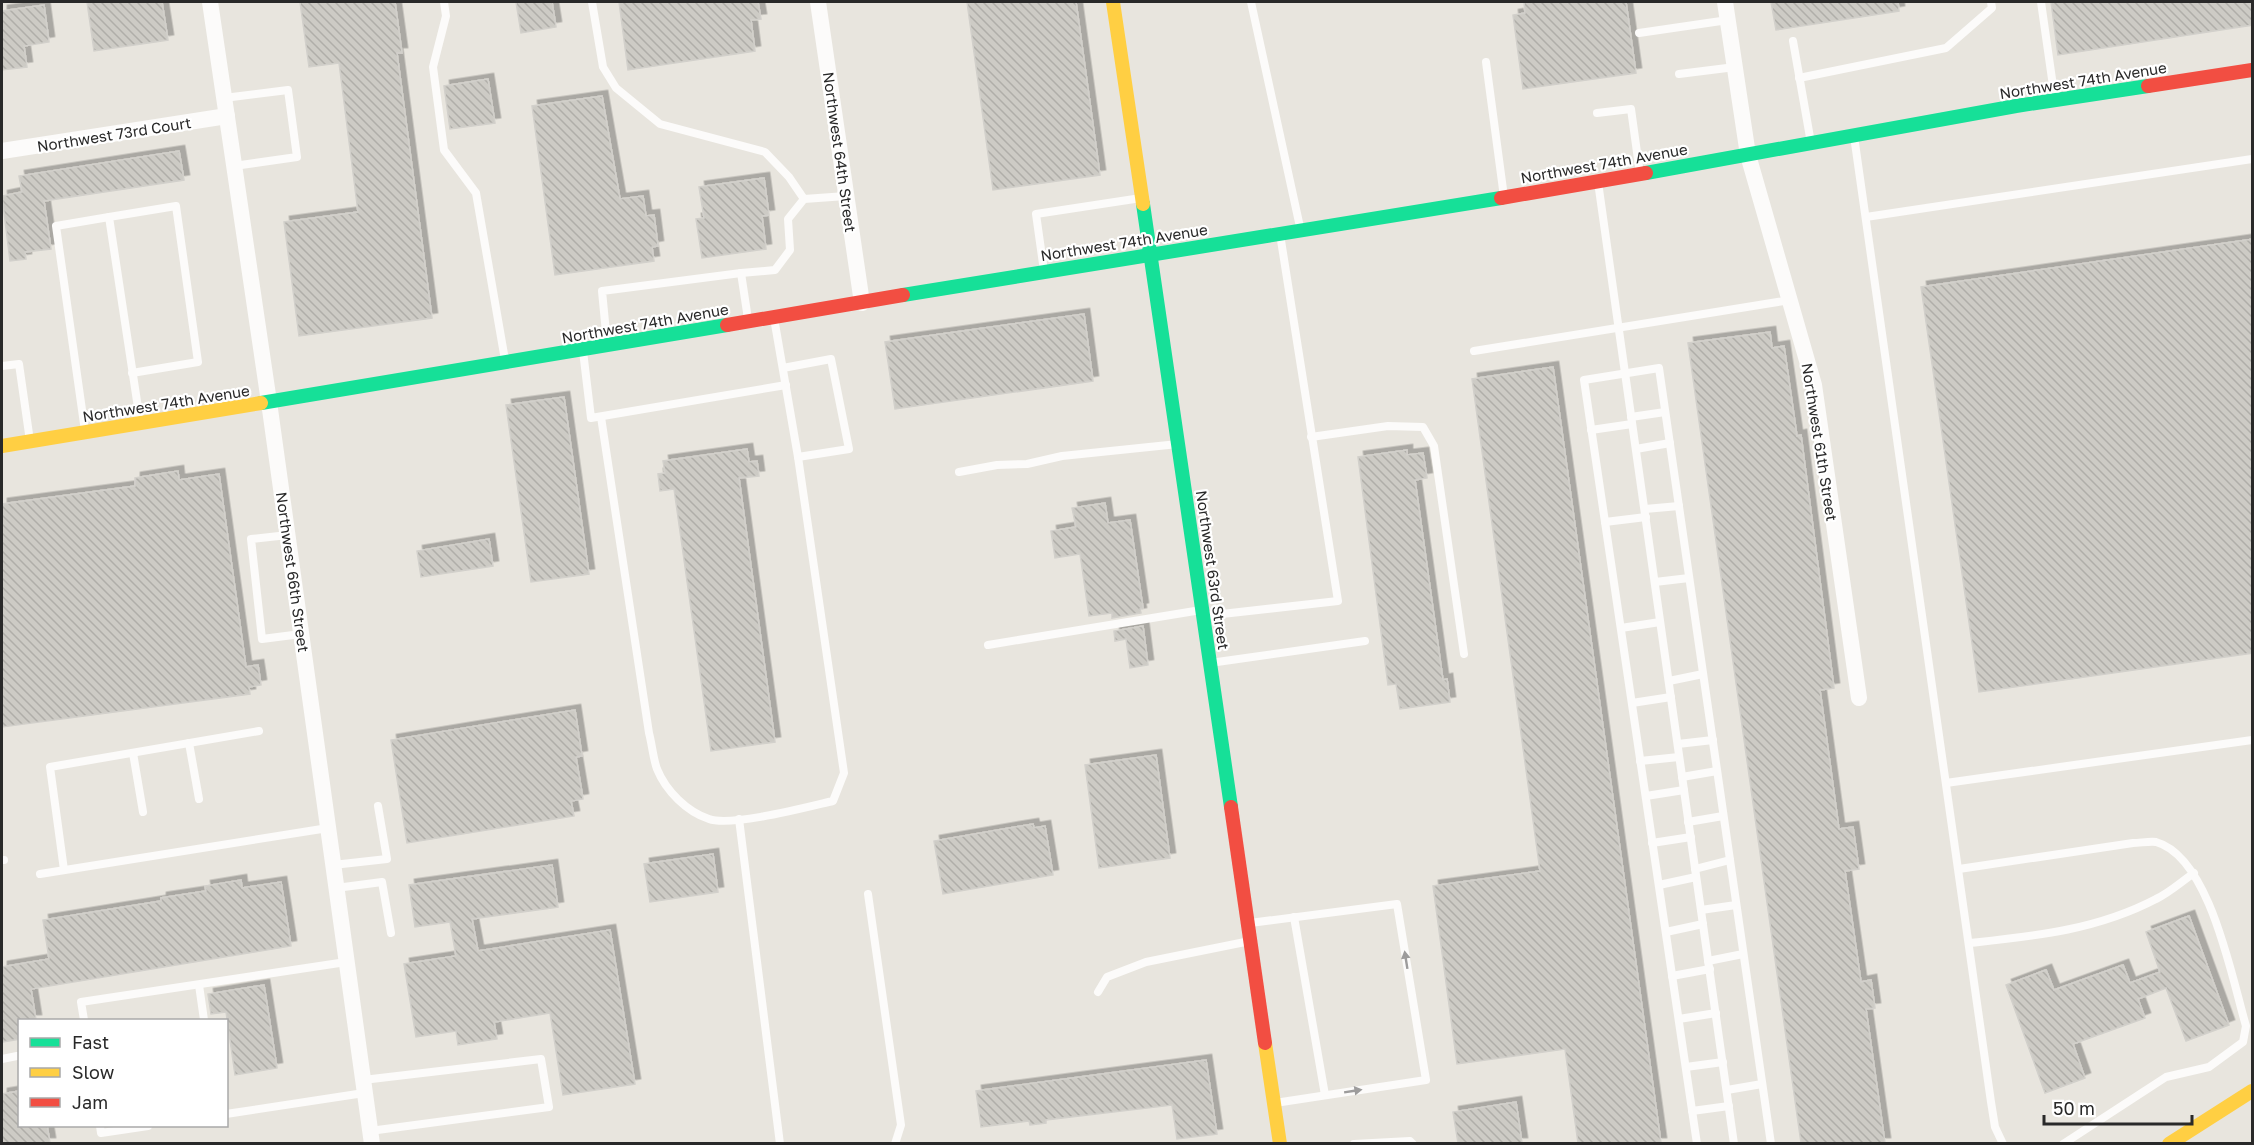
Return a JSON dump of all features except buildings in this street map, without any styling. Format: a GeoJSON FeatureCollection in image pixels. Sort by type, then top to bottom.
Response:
{"type":"FeatureCollection","features":[{"type":"Feature","properties":{"kind":"main road","name":"Northwest 63rd Street"},"geometry":{"type":"LineString","coordinates":[[1113,2],[1280,1143]]}},
{"type":"Feature","properties":{"kind":"main road","name":"Northwest 74th Avenue"},"geometry":{"type":"LineString","coordinates":[[2,446],[583,351],[1151,254],[1640,175],[2055,100],[2253,70]]}},
{"type":"Feature","properties":{"kind":"main road"},"geometry":{"type":"LineString","coordinates":[[2169,1143],[2253,1091]]}},
{"type":"Feature","properties":{"kind":"street","name":"Northwest 66th Street"},"geometry":{"type":"LineString","coordinates":[[210,2],[288,535],[371,1137]]}},
{"type":"Feature","properties":{"kind":"street","name":"Northwest 64th Street"},"geometry":{"type":"LineString","coordinates":[[818,2],[862,303]]}},
{"type":"Feature","properties":{"kind":"street","name":"Northwest 61th Street"},"geometry":{"type":"LineString","coordinates":[[1725,2],[1748,155],[1814,385],[1858,699]]}},
{"type":"Feature","properties":{"kind":"street","name":"Northwest 73rd Court"},"geometry":{"type":"LineString","coordinates":[[2,151],[226,116]]}},
{"type":"Feature","properties":{"kind":"lane"},"geometry":{"type":"LineString","coordinates":[[444,2],[446,16],[433,67],[444,150],[476,193],[505,364]]}},
{"type":"Feature","properties":{"kind":"lane"},"geometry":{"type":"LineString","coordinates":[[592,2],[603,67],[616,88],[660,124],[765,152],[789,177],[804,199]]}},
{"type":"Feature","properties":{"kind":"lane"},"geometry":{"type":"LineString","coordinates":[[1251,2],[1301,231]]}},
{"type":"Feature","properties":{"kind":"lane"},"geometry":{"type":"LineString","coordinates":[[1799,78],[1947,48],[1992,8],[1991,2]]}},
{"type":"Feature","properties":{"kind":"lane"},"geometry":{"type":"LineString","coordinates":[[2041,2],[2055,100]]}},
{"type":"Feature","properties":{"kind":"lane"},"geometry":{"type":"LineString","coordinates":[[1639,33],[1728,20]]}},
{"type":"Feature","properties":{"kind":"lane"},"geometry":{"type":"LineString","coordinates":[[1793,40],[1811,144]]}},
{"type":"Feature","properties":{"kind":"lane"},"geometry":{"type":"LineString","coordinates":[[1486,62],[1504,197]]}},
{"type":"Feature","properties":{"kind":"lane"},"geometry":{"type":"LineString","coordinates":[[1679,74],[1735,67]]}},
{"type":"Feature","properties":{"kind":"lane"},"geometry":{"type":"LineString","coordinates":[[224,98],[288,90],[297,157],[234,166]]}},
{"type":"Feature","properties":{"kind":"lane"},"geometry":{"type":"LineString","coordinates":[[1597,113],[1631,109],[1640,175]]}},
{"type":"Feature","properties":{"kind":"lane"},"geometry":{"type":"LineString","coordinates":[[1854,136],[1991,1102],[1995,1127],[2003,1143]]}},
{"type":"Feature","properties":{"kind":"lane"},"geometry":{"type":"LineString","coordinates":[[1866,217],[2253,159]]}},
{"type":"Feature","properties":{"kind":"lane"},"geometry":{"type":"LineString","coordinates":[[1598,182],[1734,1143]]}},
{"type":"Feature","properties":{"kind":"lane"},"geometry":{"type":"LineString","coordinates":[[607,346],[602,291],[775,270],[790,250],[788,219],[804,199],[846,196]]}},
{"type":"Feature","properties":{"kind":"lane"},"geometry":{"type":"LineString","coordinates":[[1044,272],[1036,214],[1143,197]]}},
{"type":"Feature","properties":{"kind":"lane"},"geometry":{"type":"LineString","coordinates":[[85,433],[56,226],[176,206],[198,362],[132,374]]}},
{"type":"Feature","properties":{"kind":"lane"},"geometry":{"type":"LineString","coordinates":[[109,217],[140,424]]}},
{"type":"Feature","properties":{"kind":"lane"},"geometry":{"type":"LineString","coordinates":[[988,645],[1202,613],[1338,601],[1280,234]]}},
{"type":"Feature","properties":{"kind":"lane"},"geometry":{"type":"LineString","coordinates":[[741,273],[749,322]]}},
{"type":"Feature","properties":{"kind":"lane"},"geometry":{"type":"LineString","coordinates":[[1474,351],[1619,330],[1790,300]]}},
{"type":"Feature","properties":{"kind":"lane"},"geometry":{"type":"LineString","coordinates":[[600,417],[649,733],[657,769],[670,790],[688,809],[711,820],[739,819],[833,801],[844,773],[798,457],[774,318]]}},
{"type":"Feature","properties":{"kind":"lane"},"geometry":{"type":"LineString","coordinates":[[583,351],[591,418],[786,385]]}},
{"type":"Feature","properties":{"kind":"lane"},"geometry":{"type":"LineString","coordinates":[[783,368],[831,359],[849,449],[798,457]]}},
{"type":"Feature","properties":{"kind":"lane"},"geometry":{"type":"LineString","coordinates":[[2,366],[19,364],[30,441]]}},
{"type":"Feature","properties":{"kind":"lane"},"geometry":{"type":"LineString","coordinates":[[1697,1143],[1584,380],[1659,368],[1771,1143]]}},
{"type":"Feature","properties":{"kind":"lane"},"geometry":{"type":"LineString","coordinates":[[1592,430],[1665,412]]}},
{"type":"Feature","properties":{"kind":"lane"},"geometry":{"type":"LineString","coordinates":[[1311,437],[1388,426],[1423,427],[1429,434],[1434,446],[1461,618],[1464,654]]}},
{"type":"Feature","properties":{"kind":"lane"},"geometry":{"type":"LineString","coordinates":[[959,472],[997,465],[1027,464],[1062,456],[1178,443]]}},
{"type":"Feature","properties":{"kind":"lane"},"geometry":{"type":"LineString","coordinates":[[1636,449],[1670,444]]}},
{"type":"Feature","properties":{"kind":"lane"},"geometry":{"type":"LineString","coordinates":[[1605,522],[1679,506]]}},
{"type":"Feature","properties":{"kind":"lane"},"geometry":{"type":"LineString","coordinates":[[288,535],[251,539],[262,639],[301,634]]}},
{"type":"Feature","properties":{"kind":"lane"},"geometry":{"type":"LineString","coordinates":[[1655,582],[1689,578]]}},
{"type":"Feature","properties":{"kind":"lane"},"geometry":{"type":"LineString","coordinates":[[1621,628],[1660,622]]}},
{"type":"Feature","properties":{"kind":"lane"},"geometry":{"type":"LineString","coordinates":[[1210,663],[1365,641]]}},
{"type":"Feature","properties":{"kind":"lane"},"geometry":{"type":"LineString","coordinates":[[1669,681],[1703,674]]}},
{"type":"Feature","properties":{"kind":"lane"},"geometry":{"type":"LineString","coordinates":[[1632,703],[1671,697]]}},
{"type":"Feature","properties":{"kind":"lane"},"geometry":{"type":"LineString","coordinates":[[64,870],[50,767],[259,731]]}},
{"type":"Feature","properties":{"kind":"lane"},"geometry":{"type":"LineString","coordinates":[[1678,744],[1713,740]]}},
{"type":"Feature","properties":{"kind":"lane"},"geometry":{"type":"LineString","coordinates":[[1946,783],[2253,740]]}},
{"type":"Feature","properties":{"kind":"lane"},"geometry":{"type":"LineString","coordinates":[[189,743],[199,799]]}},
{"type":"Feature","properties":{"kind":"lane"},"geometry":{"type":"LineString","coordinates":[[133,753],[143,812]]}},
{"type":"Feature","properties":{"kind":"lane"},"geometry":{"type":"LineString","coordinates":[[1640,761],[1679,757]]}},
{"type":"Feature","properties":{"kind":"lane"},"geometry":{"type":"LineString","coordinates":[[1682,777],[1717,771]]}},
{"type":"Feature","properties":{"kind":"lane"},"geometry":{"type":"LineString","coordinates":[[1646,796],[1684,790]]}},
{"type":"Feature","properties":{"kind":"lane"},"geometry":{"type":"LineString","coordinates":[[333,866],[387,859],[378,806]]}},
{"type":"Feature","properties":{"kind":"lane"},"geometry":{"type":"LineString","coordinates":[[1689,822],[1723,816]]}},
{"type":"Feature","properties":{"kind":"lane"},"geometry":{"type":"LineString","coordinates":[[739,819],[780,1143]]}},
{"type":"Feature","properties":{"kind":"lane"},"geometry":{"type":"LineString","coordinates":[[40,874],[328,828]]}},
{"type":"Feature","properties":{"kind":"lane"},"geometry":{"type":"LineString","coordinates":[[1652,843],[1691,837]]}},
{"type":"Feature","properties":{"kind":"lane"},"geometry":{"type":"LineString","coordinates":[[1959,869],[2133,843],[2156,842],[2174,852],[2193,873],[2208,899],[2246,1026],[2243,1042],[2209,1067],[2166,1077],[2062,1143]]}},
{"type":"Feature","properties":{"kind":"lane"},"geometry":{"type":"LineString","coordinates":[[1659,885],[1730,860]]}},
{"type":"Feature","properties":{"kind":"lane"},"geometry":{"type":"LineString","coordinates":[[1970,943],[2053,934],[2098,924],[2157,899],[2193,873]]}},
{"type":"Feature","properties":{"kind":"lane"},"geometry":{"type":"LineString","coordinates":[[336,888],[382,882],[391,933]]}},
{"type":"Feature","properties":{"kind":"lane"},"geometry":{"type":"LineString","coordinates":[[868,894],[901,1125],[895,1143]]}},
{"type":"Feature","properties":{"kind":"lane"},"geometry":{"type":"LineString","coordinates":[[1248,923],[1397,904],[1426,1080],[1274,1103]]}},
{"type":"Feature","properties":{"kind":"lane"},"geometry":{"type":"LineString","coordinates":[[1701,910],[1736,905]]}},
{"type":"Feature","properties":{"kind":"lane"},"geometry":{"type":"LineString","coordinates":[[1294,917],[1325,1095]]}},
{"type":"Feature","properties":{"kind":"lane"},"geometry":{"type":"LineString","coordinates":[[1666,932],[1703,924]]}},
{"type":"Feature","properties":{"kind":"lane"},"geometry":{"type":"LineString","coordinates":[[1098,992],[1107,977],[1146,962],[1251,940]]}},
{"type":"Feature","properties":{"kind":"lane"},"geometry":{"type":"LineString","coordinates":[[1672,976],[1743,954]]}},
{"type":"Feature","properties":{"kind":"lane"},"geometry":{"type":"LineString","coordinates":[[84,1019],[81,1002],[346,962]]}},
{"type":"Feature","properties":{"kind":"lane"},"geometry":{"type":"LineString","coordinates":[[198,985],[204,1019]]}},
{"type":"Feature","properties":{"kind":"lane"},"geometry":{"type":"LineString","coordinates":[[1678,1019],[1716,1013]]}},
{"type":"Feature","properties":{"kind":"lane"},"geometry":{"type":"LineString","coordinates":[[2,1059],[17,1056]]}},
{"type":"Feature","properties":{"kind":"lane"},"geometry":{"type":"LineString","coordinates":[[228,1114],[364,1087],[541,1059],[549,1107],[371,1137]]}},
{"type":"Feature","properties":{"kind":"lane"},"geometry":{"type":"LineString","coordinates":[[1686,1066],[1723,1062]]}},
{"type":"Feature","properties":{"kind":"lane"},"geometry":{"type":"LineString","coordinates":[[1726,1090],[1762,1084]]}},
{"type":"Feature","properties":{"kind":"lane"},"geometry":{"type":"LineString","coordinates":[[1692,1111],[1729,1106]]}},
{"type":"Feature","properties":{"kind":"lane"},"geometry":{"type":"LineString","coordinates":[[100,1127],[101,1133],[136,1127]]}},
{"type":"Feature","properties":{"kind":"lane"},"geometry":{"type":"LineString","coordinates":[[1354,1143],[1410,1141],[1413,1143]]}},
{"type":"Feature","properties":{"kind":"traffic: fast"},"geometry":{"type":"LineString","coordinates":[[1646,173],[2016,106],[2148,86]]}},
{"type":"Feature","properties":{"kind":"traffic: fast"},"geometry":{"type":"LineString","coordinates":[[903,295],[1501,198]]}},
{"type":"Feature","properties":{"kind":"traffic: fast"},"geometry":{"type":"LineString","coordinates":[[1143,204],[1231,807]]}},
{"type":"Feature","properties":{"kind":"traffic: fast"},"geometry":{"type":"LineString","coordinates":[[261,403],[727,325]]}},
{"type":"Feature","properties":{"kind":"traffic: slow"},"geometry":{"type":"LineString","coordinates":[[1113,2],[1143,204]]}},
{"type":"Feature","properties":{"kind":"traffic: slow"},"geometry":{"type":"LineString","coordinates":[[2,446],[261,403]]}},
{"type":"Feature","properties":{"kind":"traffic: slow"},"geometry":{"type":"LineString","coordinates":[[1265,1043],[1280,1144]]}},
{"type":"Feature","properties":{"kind":"traffic: slow"},"geometry":{"type":"LineString","coordinates":[[2169,1144],[2252,1091]]}},
{"type":"Feature","properties":{"kind":"traffic: jam"},"geometry":{"type":"LineString","coordinates":[[2148,86],[2252,70]]}},
{"type":"Feature","properties":{"kind":"traffic: jam"},"geometry":{"type":"LineString","coordinates":[[1501,198],[1646,173]]}},
{"type":"Feature","properties":{"kind":"traffic: jam"},"geometry":{"type":"LineString","coordinates":[[727,325],[903,295]]}},
{"type":"Feature","properties":{"kind":"traffic: jam"},"geometry":{"type":"LineString","coordinates":[[1231,807],[1265,1043]]}}]}
